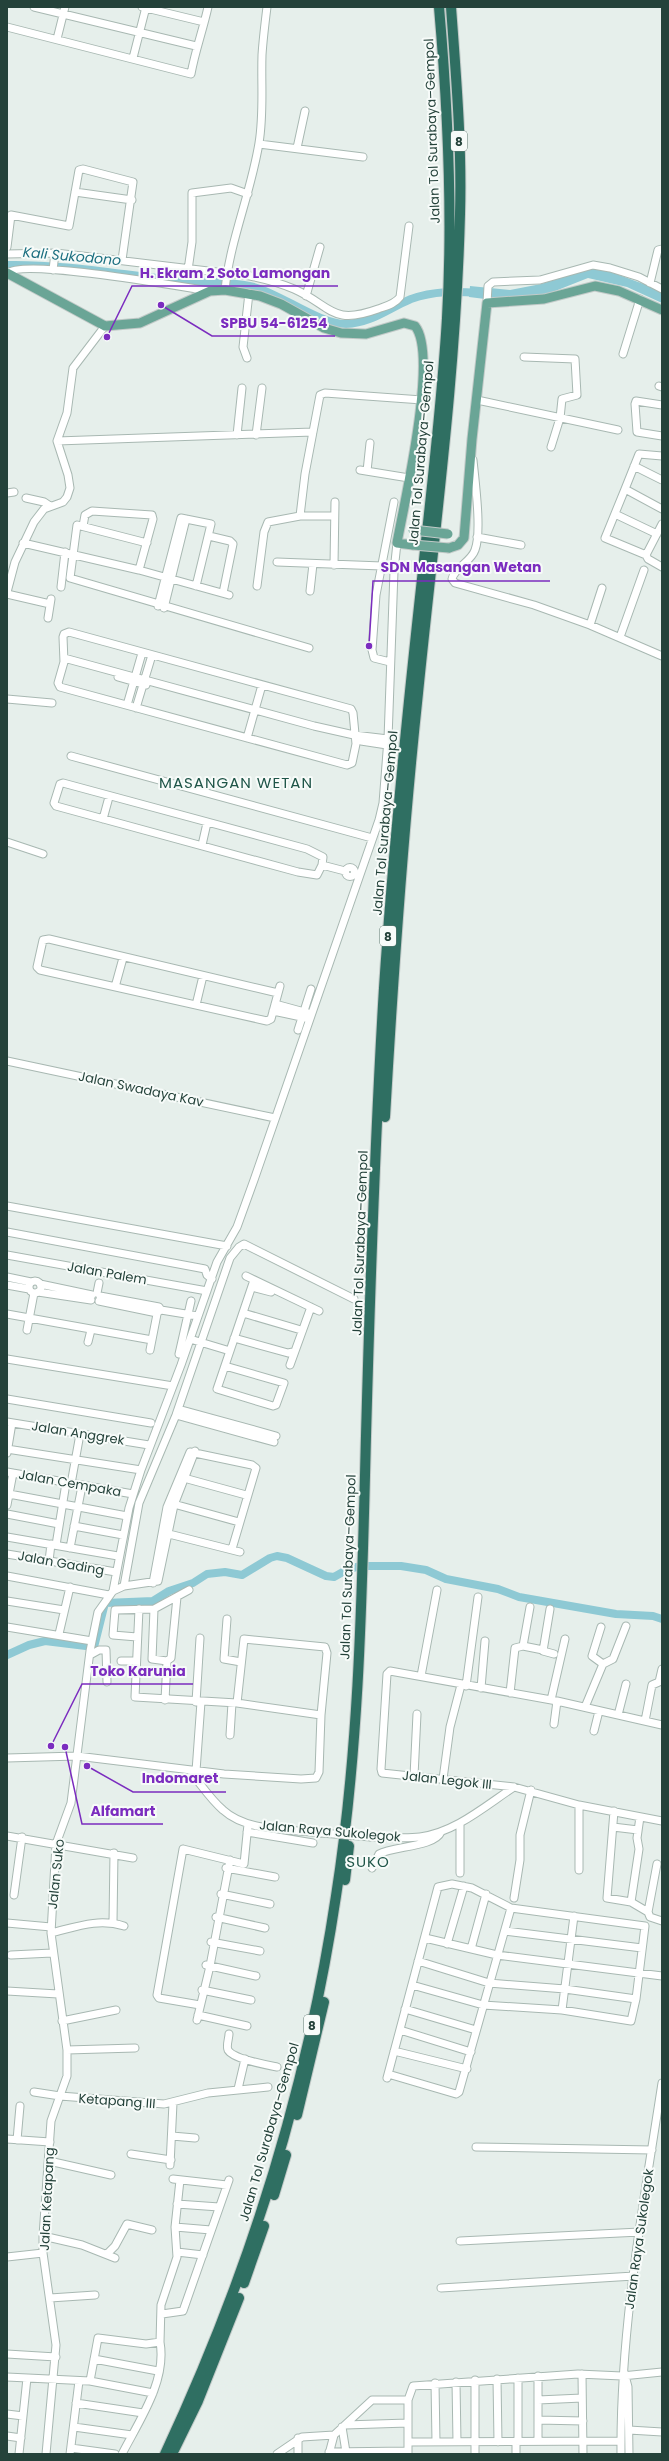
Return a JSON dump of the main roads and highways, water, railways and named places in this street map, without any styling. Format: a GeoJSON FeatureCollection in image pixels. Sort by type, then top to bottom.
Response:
{"type":"FeatureCollection","features":[{"type":"Feature","properties":{"kind":"highway","name":"Jalan Tol Surabaya–Gempol"},"geometry":{"type":"LineString","coordinates":[[439,7],[448,144],[453,275]]}},
{"type":"Feature","properties":{"kind":"highway","name":"Jalan Tol Surabaya–Gempol"},"geometry":{"type":"LineString","coordinates":[[165,2454],[194,2391],[231,2299],[267,2197],[291,2111],[316,2008],[336,1896],[348,1807],[366,1556],[375,1167],[384,988],[396,830],[451,319],[453,275],[460,211],[458,99],[451,7]]}},
{"type":"Feature","properties":{"kind":"highway","name":"Jalan Tol Surabaya–Gempol"},"geometry":{"type":"LineString","coordinates":[[173,2454],[223,2341],[254,2256],[281,2174],[321,2017],[348,1864],[361,1727],[365,1574]]}},
{"type":"Feature","properties":{"kind":"main road"},"geometry":{"type":"LineString","coordinates":[[8,273],[105,326],[140,323],[210,291],[225,289],[249,293],[281,304],[324,328],[341,333],[366,334],[404,323],[415,326],[420,337],[422,350],[422,400],[420,419],[397,543],[449,548],[461,543],[464,535],[472,439],[487,301],[544,299],[595,286],[608,286],[662,310]]}},
{"type":"Feature","properties":{"kind":"main road"},"geometry":{"type":"LineString","coordinates":[[400,529],[464,535]]}},
{"type":"Feature","properties":{"kind":"water"},"geometry":{"type":"Polygon","coordinates":[[[595,266],[657,289],[662,292],[662,303],[627,287],[588,278],[540,297],[485,299],[469,297],[470,286],[510,290],[541,284],[595,266]]]}},
{"type":"Feature","properties":{"kind":"waterway","name":"Kali Sukodono"},"geometry":{"type":"LineString","coordinates":[[7,265],[66,267],[175,280],[220,282],[243,285],[265,291],[324,319],[335,323],[346,324],[364,321],[411,299],[428,294],[445,292],[479,293]]}},
{"type":"Feature","properties":{"kind":"waterway"},"geometry":{"type":"LineString","coordinates":[[7,1655],[29,1645],[45,1641],[94,1647],[105,1603],[153,1601],[169,1591],[193,1583],[207,1574],[225,1572],[242,1575],[270,1558],[277,1556],[287,1558],[326,1576],[334,1577],[348,1569],[361,1566],[401,1566],[426,1570],[446,1579],[498,1589],[519,1597],[616,1614],[653,1616],[662,1619]]}},
{"type":"Feature","properties":{"kind":"place","name":"SPBU 54-61254"},"geometry":{"type":"Point","coordinates":[161,305]}},
{"type":"Feature","properties":{"kind":"place","name":"H. Ekram 2 Soto Lamongan"},"geometry":{"type":"Point","coordinates":[107,337]}},
{"type":"Feature","properties":{"kind":"place","name":"SDN Masangan Wetan"},"geometry":{"type":"Point","coordinates":[369,646]}},
{"type":"Feature","properties":{"kind":"place","name":"Toko Karunia"},"geometry":{"type":"Point","coordinates":[51,1746]}},
{"type":"Feature","properties":{"kind":"place","name":"Alfamart"},"geometry":{"type":"Point","coordinates":[65,1747]}},
{"type":"Feature","properties":{"kind":"place","name":"Indomaret"},"geometry":{"type":"Point","coordinates":[87,1766]}},
{"type":"Feature","properties":{"kind":"district","name":"MASANGAN WETAN"},"geometry":{"type":"Point","coordinates":[236,782]}},
{"type":"Feature","properties":{"kind":"district","name":"SUKO"},"geometry":{"type":"Point","coordinates":[368,1861]}}]}
